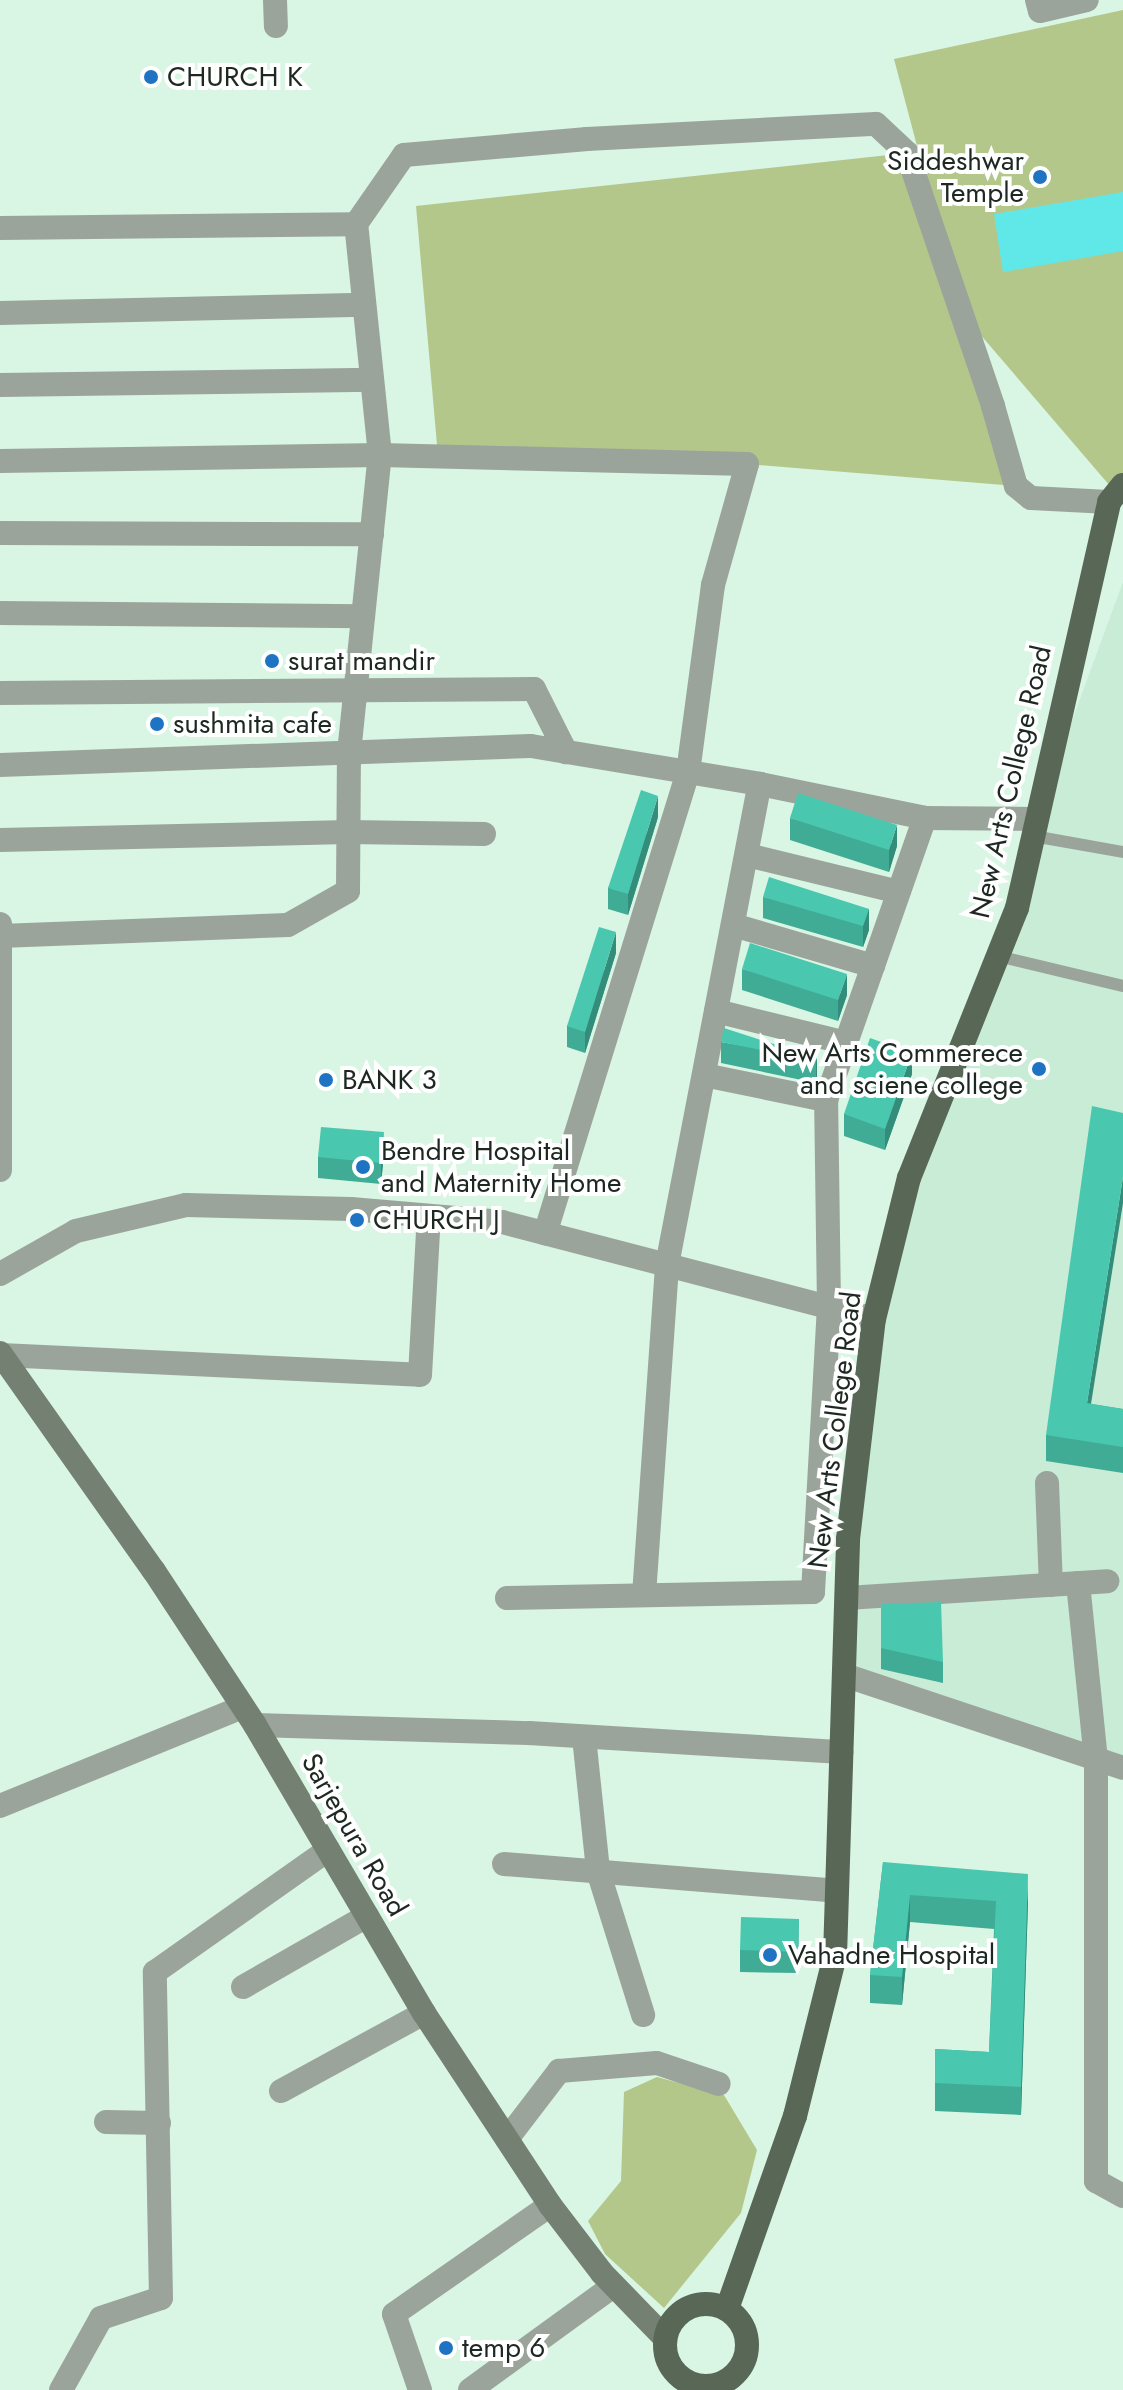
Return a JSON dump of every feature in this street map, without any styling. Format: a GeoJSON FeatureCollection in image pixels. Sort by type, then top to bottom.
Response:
{"type":"FeatureCollection","features":[{"type":"Feature","properties":{"kind":"main road","name":"New Arts College Road"},"geometry":{"type":"LineString","coordinates":[[727,2309],[795,2116],[835,1956],[848,1539],[874,1319],[909,1178],[1017,908],[1116,494]]}},
{"type":"Feature","properties":{"kind":"main road"},"geometry":{"type":"LineString","coordinates":[[708,2304],[727,2309],[739,2320],[746,2335],[747,2352],[741,2367],[725,2386],[695,2387],[677,2375],[672,2367],[667,2358],[665,2338],[673,2320],[688,2308],[708,2304]]}},
{"type":"Feature","properties":{"kind":"street"},"geometry":{"type":"LineString","coordinates":[[275,0],[276,26]]}},
{"type":"Feature","properties":{"kind":"street"},"geometry":{"type":"LineString","coordinates":[[1037,0],[1040,11],[1087,0]]}},
{"type":"Feature","properties":{"kind":"street"},"geometry":{"type":"LineString","coordinates":[[0,936],[288,925],[348,891],[349,753],[380,455],[356,224],[404,155],[587,139],[876,124],[907,153],[993,406],[1016,486],[1031,498],[1116,494]]}},
{"type":"Feature","properties":{"kind":"street"},"geometry":{"type":"LineString","coordinates":[[0,228],[356,224]]}},
{"type":"Feature","properties":{"kind":"street"},"geometry":{"type":"LineString","coordinates":[[0,313],[364,305]]}},
{"type":"Feature","properties":{"kind":"street"},"geometry":{"type":"LineString","coordinates":[[0,385],[372,380]]}},
{"type":"Feature","properties":{"kind":"street"},"geometry":{"type":"LineString","coordinates":[[0,461],[380,455],[747,464],[713,585],[688,772],[545,1233]]}},
{"type":"Feature","properties":{"kind":"street"},"geometry":{"type":"LineString","coordinates":[[0,533],[372,534]]}},
{"type":"Feature","properties":{"kind":"street"},"geometry":{"type":"LineString","coordinates":[[0,613],[363,616]]}},
{"type":"Feature","properties":{"kind":"street"},"geometry":{"type":"LineString","coordinates":[[0,693],[534,689],[566,752]]}},
{"type":"Feature","properties":{"kind":"street"},"geometry":{"type":"LineString","coordinates":[[0,765],[531,746],[760,784],[925,818],[1035,828]]}},
{"type":"Feature","properties":{"kind":"street"},"geometry":{"type":"LineString","coordinates":[[644,1595],[667,1265],[760,784]]}},
{"type":"Feature","properties":{"kind":"street"},"geometry":{"type":"LineString","coordinates":[[507,1598],[813,1592],[829,1307],[826,1100],[925,818]]}},
{"type":"Feature","properties":{"kind":"street"},"geometry":{"type":"LineString","coordinates":[[0,840],[348,832],[484,834]]}},
{"type":"Feature","properties":{"kind":"street"},"geometry":{"type":"LineString","coordinates":[[747,855],[899,892]]}},
{"type":"Feature","properties":{"kind":"street"},"geometry":{"type":"LineString","coordinates":[[0,924],[0,1170]]}},
{"type":"Feature","properties":{"kind":"street"},"geometry":{"type":"LineString","coordinates":[[733,925],[873,966]]}},
{"type":"Feature","properties":{"kind":"street"},"geometry":{"type":"LineString","coordinates":[[716,1011],[846,1043]]}},
{"type":"Feature","properties":{"kind":"street"},"geometry":{"type":"LineString","coordinates":[[704,1075],[826,1100]]}},
{"type":"Feature","properties":{"kind":"street"},"geometry":{"type":"LineString","coordinates":[[0,1274],[76,1231],[186,1205],[351,1209],[502,1222],[874,1319]]}},
{"type":"Feature","properties":{"kind":"street"},"geometry":{"type":"LineString","coordinates":[[0,1354],[420,1375],[429,1216]]}},
{"type":"Feature","properties":{"kind":"street","name":"Sarjepura Road"},"geometry":{"type":"LineString","coordinates":[[0,1354],[154,1571],[249,1716],[424,2013],[550,2205],[613,2286],[665,2338]]}},
{"type":"Feature","properties":{"kind":"street"},"geometry":{"type":"LineString","coordinates":[[1047,1483],[1051,1585]]}},
{"type":"Feature","properties":{"kind":"street"},"geometry":{"type":"LineString","coordinates":[[847,1598],[1107,1581]]}},
{"type":"Feature","properties":{"kind":"street"},"geometry":{"type":"LineString","coordinates":[[1078,1583],[1096,1759],[1096,2181],[1123,2196]]}},
{"type":"Feature","properties":{"kind":"street"},"geometry":{"type":"LineString","coordinates":[[844,1675],[1123,1768]]}},
{"type":"Feature","properties":{"kind":"street"},"geometry":{"type":"LineString","coordinates":[[0,1806],[249,1716],[841,1752]]}},
{"type":"Feature","properties":{"kind":"street"},"geometry":{"type":"LineString","coordinates":[[584,1737],[598,1871],[643,2015]]}},
{"type":"Feature","properties":{"kind":"street"},"geometry":{"type":"LineString","coordinates":[[61,2390],[101,2318],[161,2298],[155,1972],[328,1850]]}},
{"type":"Feature","properties":{"kind":"street"},"geometry":{"type":"LineString","coordinates":[[504,1864],[837,1891]]}},
{"type":"Feature","properties":{"kind":"street"},"geometry":{"type":"LineString","coordinates":[[243,1987],[367,1916]]}},
{"type":"Feature","properties":{"kind":"street"},"geometry":{"type":"LineString","coordinates":[[281,2091],[424,2013]]}},
{"type":"Feature","properties":{"kind":"street"},"geometry":{"type":"LineString","coordinates":[[507,2139],[559,2071],[657,2063],[719,2084]]}},
{"type":"Feature","properties":{"kind":"street"},"geometry":{"type":"LineString","coordinates":[[106,2122],[159,2123]]}},
{"type":"Feature","properties":{"kind":"street"},"geometry":{"type":"LineString","coordinates":[[420,2390],[394,2314],[550,2205]]}},
{"type":"Feature","properties":{"kind":"street"},"geometry":{"type":"LineString","coordinates":[[470,2390],[613,2286]]}},
{"type":"Feature","properties":{"kind":"lane"},"geometry":{"type":"LineString","coordinates":[[1035,828],[1123,852]]}},
{"type":"Feature","properties":{"kind":"lane"},"geometry":{"type":"LineString","coordinates":[[998,956],[1123,986]]}},
{"type":"Feature","properties":{"kind":"shaded area","name":"New Arts Commerece and sciene college"},"geometry":{"type":"Polygon","coordinates":[[[1123,582],[1123,1768],[844,1675],[874,1319],[1036,819],[1123,582]]]}},
{"type":"Feature","properties":{"kind":"green space"},"geometry":{"type":"Polygon","coordinates":[[[1123,10],[1123,483],[1116,493],[961,312],[894,59],[1123,10]]]}},
{"type":"Feature","properties":{"kind":"green space"},"geometry":{"type":"Polygon","coordinates":[[[907,153],[1016,486],[747,464],[438,456],[416,206],[907,153]]]}},
{"type":"Feature","properties":{"kind":"green space"},"geometry":{"type":"Polygon","coordinates":[[[657,2077],[724,2095],[757,2150],[741,2213],[664,2308],[605,2254],[588,2221],[621,2181],[624,2092],[657,2077]]]}},
{"type":"Feature","properties":{"kind":"water"},"geometry":{"type":"Polygon","coordinates":[[[1123,192],[1123,251],[1003,272],[994,214],[1123,192]]]}},
{"type":"Feature","properties":{"kind":"building"},"geometry":{"type":"Polygon","coordinates":[[[641,790],[658,796],[628,894],[608,888],[641,790]]]}},
{"type":"Feature","properties":{"kind":"building"},"geometry":{"type":"Polygon","coordinates":[[[798,793],[897,825],[889,850],[790,818],[798,793]]]}},
{"type":"Feature","properties":{"kind":"building"},"geometry":{"type":"Polygon","coordinates":[[[769,877],[869,909],[863,926],[763,897],[769,877]]]}},
{"type":"Feature","properties":{"kind":"building"},"geometry":{"type":"Polygon","coordinates":[[[599,927],[616,932],[585,1032],[567,1026],[599,927]]]}},
{"type":"Feature","properties":{"kind":"building"},"geometry":{"type":"Polygon","coordinates":[[[750,943],[847,974],[838,1000],[742,969],[750,943]]]}},
{"type":"Feature","properties":{"kind":"building"},"geometry":{"type":"Polygon","coordinates":[[[724,1028],[817,1058],[816,1061],[721,1042],[724,1028]]]}},
{"type":"Feature","properties":{"kind":"building"},"geometry":{"type":"Polygon","coordinates":[[[870,1038],[912,1053],[885,1129],[844,1114],[870,1038]]]}},
{"type":"Feature","properties":{"kind":"building"},"geometry":{"type":"Polygon","coordinates":[[[1092,1106],[1123,1113],[1123,1177],[1087,1403],[1123,1409],[1123,1447],[1046,1435],[1092,1106]]]}},
{"type":"Feature","properties":{"kind":"building"},"geometry":{"type":"Polygon","coordinates":[[[321,1127],[384,1132],[381,1163],[318,1157],[321,1127]]]}},
{"type":"Feature","properties":{"kind":"building"},"geometry":{"type":"Polygon","coordinates":[[[941,1602],[943,1662],[881,1648],[881,1604],[941,1602]]]}},
{"type":"Feature","properties":{"kind":"building"},"geometry":{"type":"Polygon","coordinates":[[[883,1862],[1028,1874],[1021,2087],[935,2083],[935,2049],[989,2052],[996,1901],[910,1895],[902,1977],[870,1975],[883,1862]]]}},
{"type":"Feature","properties":{"kind":"building"},"geometry":{"type":"Polygon","coordinates":[[[741,1917],[799,1919],[798,1952],[740,1950],[741,1917]]]}},
{"type":"Feature","properties":{"kind":"place","name":"CHURCH K"},"geometry":{"type":"Point","coordinates":[151,77]}},
{"type":"Feature","properties":{"kind":"place","name":"Siddeshwar Temple"},"geometry":{"type":"Point","coordinates":[1040,177]}},
{"type":"Feature","properties":{"kind":"place","name":"surat mandir"},"geometry":{"type":"Point","coordinates":[272,661]}},
{"type":"Feature","properties":{"kind":"place","name":"sushmita cafe"},"geometry":{"type":"Point","coordinates":[157,724]}},
{"type":"Feature","properties":{"kind":"place","name":"New Arts Commerece and sciene college"},"geometry":{"type":"Point","coordinates":[1039,1069]}},
{"type":"Feature","properties":{"kind":"place","name":"BANK 3"},"geometry":{"type":"Point","coordinates":[326,1080]}},
{"type":"Feature","properties":{"kind":"place","name":"Bendre Hospital and Maternity Home"},"geometry":{"type":"Point","coordinates":[363,1167]}},
{"type":"Feature","properties":{"kind":"place","name":"CHURCH J"},"geometry":{"type":"Point","coordinates":[357,1220]}},
{"type":"Feature","properties":{"kind":"place","name":"Vahadne Hospital"},"geometry":{"type":"Point","coordinates":[770,1955]}},
{"type":"Feature","properties":{"kind":"place","name":"temp 6"},"geometry":{"type":"Point","coordinates":[446,2348]}}]}
